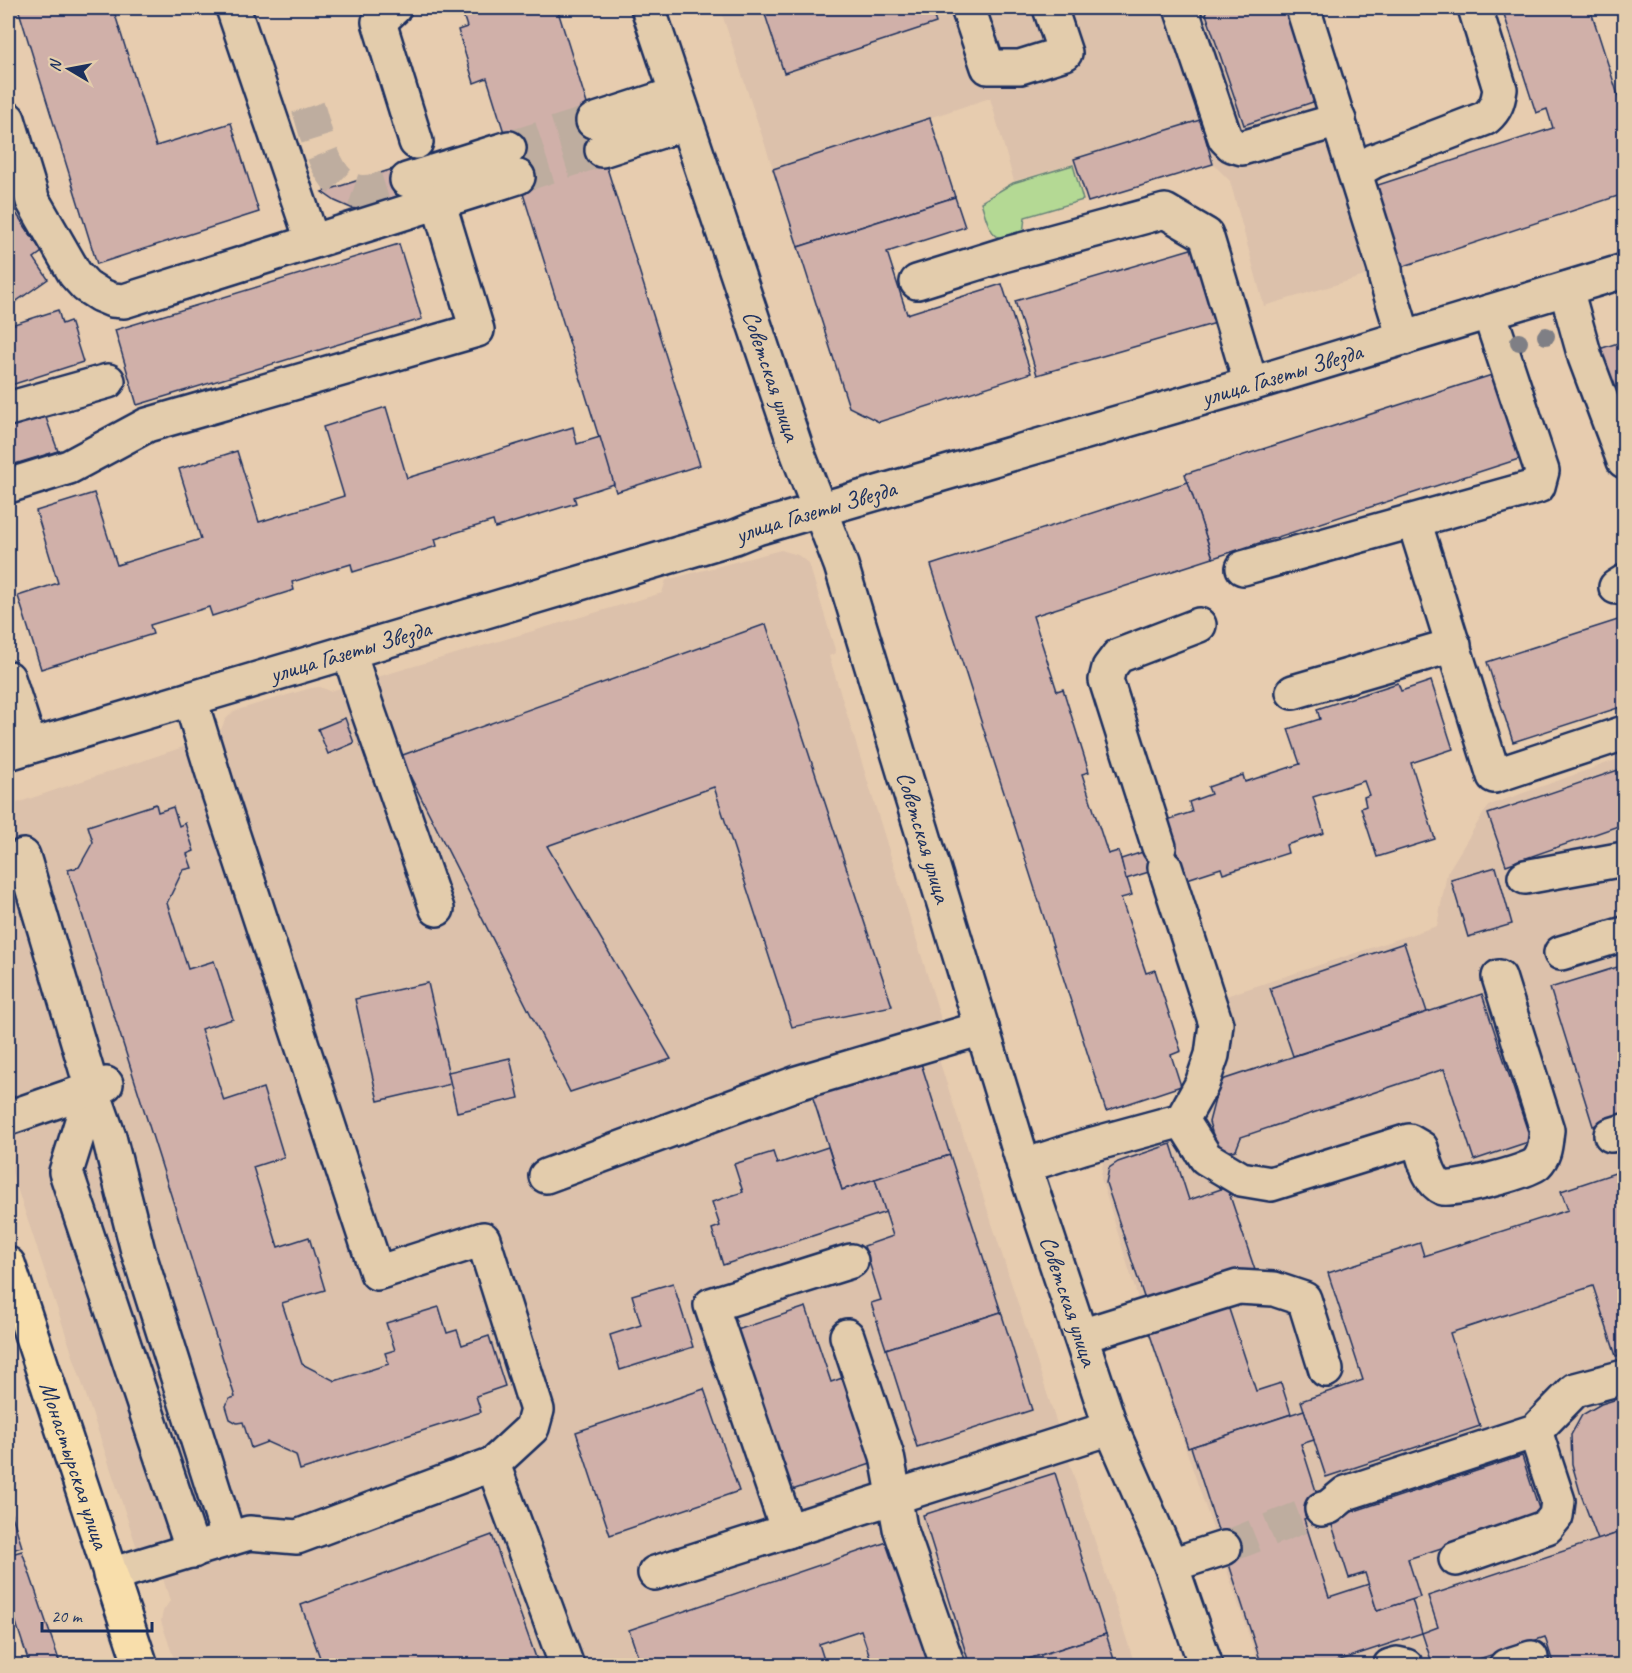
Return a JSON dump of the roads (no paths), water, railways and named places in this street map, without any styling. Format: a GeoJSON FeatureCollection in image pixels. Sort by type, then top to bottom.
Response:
{"type":"FeatureCollection","features":[{"type":"Feature","properties":{"kind":"main road","name":"Монастырская улица"},"geometry":{"type":"LineString","coordinates":[[8,1264],[141,1665]]}},
{"type":"Feature","properties":{"kind":"street"},"geometry":{"type":"LineString","coordinates":[[233,8],[312,240]]}},
{"type":"Feature","properties":{"kind":"street"},"geometry":{"type":"LineString","coordinates":[[394,8],[379,22],[416,142]]}},
{"type":"Feature","properties":{"kind":"street","name":"Советская улица"},"geometry":{"type":"LineString","coordinates":[[648,8],[798,454],[841,565],[1024,1166],[1111,1428],[1171,1565],[1206,1665]]}},
{"type":"Feature","properties":{"kind":"street"},"geometry":{"type":"LineString","coordinates":[[968,8],[988,67],[1020,67],[1065,53],[1050,8]]}},
{"type":"Feature","properties":{"kind":"street"},"geometry":{"type":"LineString","coordinates":[[1181,8],[1225,138],[1232,145],[1242,148],[1339,120]]}},
{"type":"Feature","properties":{"kind":"street"},"geometry":{"type":"LineString","coordinates":[[1303,8],[1386,269],[1386,279],[1404,338]]}},
{"type":"Feature","properties":{"kind":"street"},"geometry":{"type":"LineString","coordinates":[[1355,172],[1374,161],[1486,118],[1494,111],[1500,89],[1475,8]]}},
{"type":"Feature","properties":{"kind":"street"},"geometry":{"type":"LineString","coordinates":[[597,136],[681,108]]}},
{"type":"Feature","properties":{"kind":"street"},"geometry":{"type":"LineString","coordinates":[[8,119],[33,201],[75,274],[86,286],[112,300],[124,301],[438,201],[513,162],[407,180]]}},
{"type":"Feature","properties":{"kind":"street"},"geometry":{"type":"LineString","coordinates":[[8,486],[69,467],[147,425],[477,330],[438,201]]}},
{"type":"Feature","properties":{"kind":"street"},"geometry":{"type":"LineString","coordinates":[[916,282],[1003,255],[1165,211],[1206,235],[1251,384]]}},
{"type":"Feature","properties":{"kind":"street","name":"улица Газеты Звезда"},"geometry":{"type":"LineString","coordinates":[[19,749],[1251,384],[1624,271]]}},
{"type":"Feature","properties":{"kind":"street"},"geometry":{"type":"LineString","coordinates":[[1566,289],[1586,357],[1624,461]]}},
{"type":"Feature","properties":{"kind":"street"},"geometry":{"type":"LineString","coordinates":[[1243,568],[1538,486],[1542,471],[1489,312]]}},
{"type":"Feature","properties":{"kind":"street"},"geometry":{"type":"LineString","coordinates":[[8,408],[108,381]]}},
{"type":"Feature","properties":{"kind":"street"},"geometry":{"type":"LineString","coordinates":[[1414,521],[1494,776],[1624,734]]}},
{"type":"Feature","properties":{"kind":"street"},"geometry":{"type":"LineString","coordinates":[[1024,1166],[1182,1120],[1202,1083],[1212,1054],[1216,1024],[1106,680],[1108,668],[1118,656],[1199,625]]}},
{"type":"Feature","properties":{"kind":"street"},"geometry":{"type":"LineString","coordinates":[[1293,692],[1454,645]]}},
{"type":"Feature","properties":{"kind":"street"},"geometry":{"type":"LineString","coordinates":[[349,652],[437,909]]}},
{"type":"Feature","properties":{"kind":"street"},"geometry":{"type":"LineString","coordinates":[[8,678],[19,749]]}},
{"type":"Feature","properties":{"kind":"street"},"geometry":{"type":"LineString","coordinates":[[110,1575],[249,1533],[297,1537],[493,1464],[532,1428],[537,1410],[483,1239],[377,1273],[222,804],[190,699]]}},
{"type":"Feature","properties":{"kind":"street"},"geometry":{"type":"LineString","coordinates":[[23,856],[101,1085],[109,1137],[138,1251],[229,1539]]}},
{"type":"Feature","properties":{"kind":"street"},"geometry":{"type":"LineString","coordinates":[[1525,877],[1624,859]]}},
{"type":"Feature","properties":{"kind":"street"},"geometry":{"type":"LineString","coordinates":[[1561,953],[1624,934]]}},
{"type":"Feature","properties":{"kind":"street"},"geometry":{"type":"LineString","coordinates":[[1182,1120],[1206,1158],[1241,1179],[1271,1184],[1409,1141],[1421,1148],[1430,1176],[1442,1188],[1458,1189],[1534,1167],[1544,1154],[1547,1130],[1499,977]]}},
{"type":"Feature","properties":{"kind":"street"},"geometry":{"type":"LineString","coordinates":[[546,1176],[797,1083],[982,1028]]}},
{"type":"Feature","properties":{"kind":"street"},"geometry":{"type":"LineString","coordinates":[[8,1118],[101,1085]]}},
{"type":"Feature","properties":{"kind":"street"},"geometry":{"type":"LineString","coordinates":[[101,1085],[66,1172],[193,1551]]}},
{"type":"Feature","properties":{"kind":"street"},"geometry":{"type":"LineString","coordinates":[[788,1531],[711,1305],[851,1261]]}},
{"type":"Feature","properties":{"kind":"street"},"geometry":{"type":"LineString","coordinates":[[1081,1336],[1238,1287],[1274,1290],[1304,1299],[1326,1370]]}},
{"type":"Feature","properties":{"kind":"street"},"geometry":{"type":"LineString","coordinates":[[847,1336],[887,1456],[900,1528],[948,1665]]}},
{"type":"Feature","properties":{"kind":"street"},"geometry":{"type":"LineString","coordinates":[[1322,1509],[1329,1507],[1346,1493],[1535,1431],[1575,1390],[1624,1377]]}},
{"type":"Feature","properties":{"kind":"street"},"geometry":{"type":"LineString","coordinates":[[655,1572],[1111,1428]]}},
{"type":"Feature","properties":{"kind":"street"},"geometry":{"type":"LineString","coordinates":[[1456,1559],[1547,1527],[1556,1516],[1558,1501],[1535,1431]]}},
{"type":"Feature","properties":{"kind":"street"},"geometry":{"type":"LineString","coordinates":[[493,1464],[567,1665]]}},
{"type":"Feature","properties":{"kind":"street"},"geometry":{"type":"LineString","coordinates":[[1171,1565],[1224,1548]]}},
{"type":"Feature","properties":{"kind":"street"},"geometry":{"type":"LineString","coordinates":[[1390,1665],[1406,1665]]}},
{"type":"Feature","properties":{"kind":"tunnel"},"geometry":{"type":"LineString","coordinates":[[308,107],[324,157],[337,179],[346,187],[363,192],[407,180]]}},
{"type":"Feature","properties":{"kind":"tunnel"},"geometry":{"type":"LineString","coordinates":[[509,148],[593,121]]}},
{"type":"Feature","properties":{"kind":"tunnel"},"geometry":{"type":"LineString","coordinates":[[518,177],[602,150]]}},
{"type":"Feature","properties":{"kind":"tunnel"},"geometry":{"type":"LineString","coordinates":[[1224,1548],[1322,1509]]}}]}
